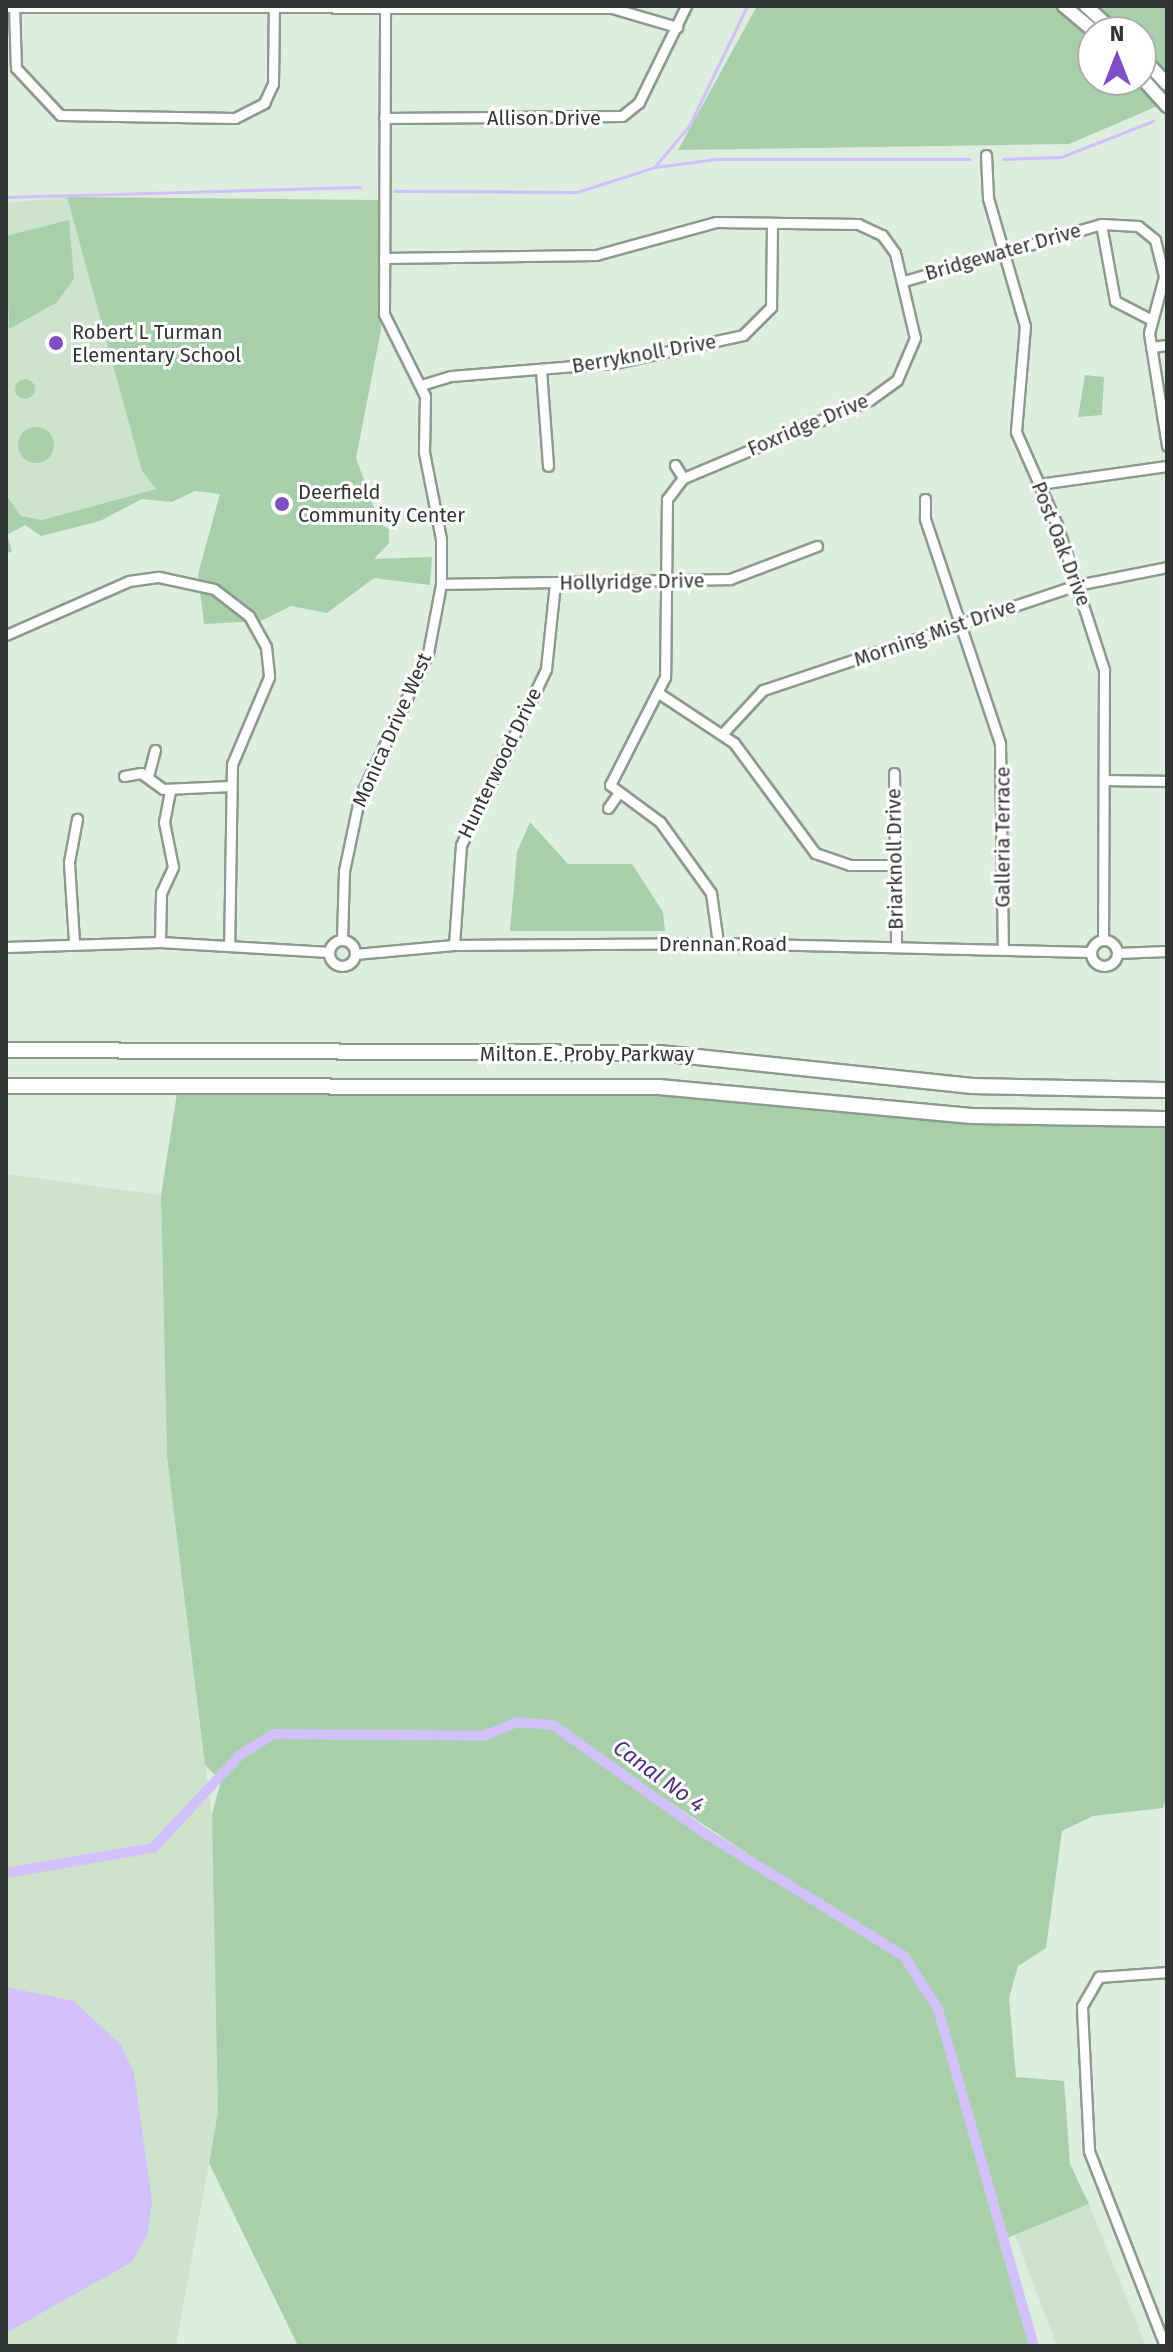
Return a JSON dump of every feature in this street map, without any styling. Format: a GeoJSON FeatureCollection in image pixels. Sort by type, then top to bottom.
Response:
{"type":"FeatureCollection","features":[{"type":"Feature","properties":{"kind":"highway","name":"Milton E. Proby Parkway"},"geometry":{"type":"LineString","coordinates":[[6,1050],[659,1053],[972,1086],[1167,1090]]}},
{"type":"Feature","properties":{"kind":"highway","name":"Milton E. Proby Parkway"},"geometry":{"type":"LineString","coordinates":[[6,1086],[659,1087],[972,1116],[1167,1119]]}},
{"type":"Feature","properties":{"kind":"street"},"geometry":{"type":"LineString","coordinates":[[14,6],[16,68],[42,101],[71,117],[235,118],[256,110],[273,84],[274,7]]}},
{"type":"Feature","properties":{"kind":"street","name":"Allison Drive"},"geometry":{"type":"LineString","coordinates":[[384,118],[622,116],[639,102],[686,6]]}},
{"type":"Feature","properties":{"kind":"street"},"geometry":{"type":"LineString","coordinates":[[6,7],[629,9],[677,27]]}},
{"type":"Feature","properties":{"kind":"street","name":"Monica Drive West"},"geometry":{"type":"LineString","coordinates":[[342,939],[357,808],[428,653],[441,584],[421,385],[387,326],[384,258],[385,7]]}},
{"type":"Feature","properties":{"kind":"street","name":"Post Oak Drive"},"geometry":{"type":"LineString","coordinates":[[986,155],[988,198],[1025,326],[1016,432],[1077,585],[1104,670],[1103,939]]}},
{"type":"Feature","properties":{"kind":"street","name":"Foxridge Drive"},"geometry":{"type":"LineString","coordinates":[[384,258],[578,257],[700,224],[844,222],[874,230],[889,243],[904,281],[915,338],[907,366],[885,391],[683,478]]}},
{"type":"Feature","properties":{"kind":"street","name":"Bridgewater Drive"},"geometry":{"type":"LineString","coordinates":[[904,281],[1101,224],[1126,222],[1155,240],[1165,291],[1152,320],[1151,347],[1167,446]]}},
{"type":"Feature","properties":{"kind":"street","name":"Berryknoll Drive"},"geometry":{"type":"LineString","coordinates":[[421,385],[541,370],[743,335],[775,309],[772,223]]}},
{"type":"Feature","properties":{"kind":"street","name":"Bridgewater Drive"},"geometry":{"type":"LineString","coordinates":[[1101,224],[1115,301],[1152,320]]}},
{"type":"Feature","properties":{"kind":"street"},"geometry":{"type":"LineString","coordinates":[[1151,347],[1167,345]]}},
{"type":"Feature","properties":{"kind":"street"},"geometry":{"type":"LineString","coordinates":[[541,370],[548,466]]}},
{"type":"Feature","properties":{"kind":"street"},"geometry":{"type":"LineString","coordinates":[[675,465],[683,478],[665,511],[666,581],[660,694],[610,785],[617,795],[660,822],[711,893],[718,943]]}},
{"type":"Feature","properties":{"kind":"street"},"geometry":{"type":"LineString","coordinates":[[1039,484],[1167,466]]}},
{"type":"Feature","properties":{"kind":"street","name":"Galleria Terrace"},"geometry":{"type":"LineString","coordinates":[[925,499],[925,519],[1003,759],[1003,947]]}},
{"type":"Feature","properties":{"kind":"street","name":"Hollyridge Drive"},"geometry":{"type":"LineString","coordinates":[[441,584],[741,578],[817,546]]}},
{"type":"Feature","properties":{"kind":"street","name":"Morning Mist Drive"},"geometry":{"type":"LineString","coordinates":[[723,733],[763,690],[1077,585],[1167,567]]}},
{"type":"Feature","properties":{"kind":"street"},"geometry":{"type":"LineString","coordinates":[[6,635],[144,578],[194,583],[241,606],[266,647],[269,677],[236,750],[231,786],[229,946]]}},
{"type":"Feature","properties":{"kind":"street","name":"Hunterwood Drive"},"geometry":{"type":"LineString","coordinates":[[454,945],[461,845],[549,661],[555,583]]}},
{"type":"Feature","properties":{"kind":"street"},"geometry":{"type":"LineString","coordinates":[[660,694],[723,733],[815,853],[850,865],[896,865]]}},
{"type":"Feature","properties":{"kind":"street"},"geometry":{"type":"LineString","coordinates":[[148,776],[155,750]]}},
{"type":"Feature","properties":{"kind":"street","name":"Briarknoll Drive"},"geometry":{"type":"LineString","coordinates":[[894,773],[896,944]]}},
{"type":"Feature","properties":{"kind":"street"},"geometry":{"type":"LineString","coordinates":[[124,776],[148,776],[170,790],[231,786]]}},
{"type":"Feature","properties":{"kind":"street"},"geometry":{"type":"LineString","coordinates":[[1105,780],[1167,781]]}},
{"type":"Feature","properties":{"kind":"street"},"geometry":{"type":"LineString","coordinates":[[160,942],[161,893],[173,867],[164,822],[170,790]]}},
{"type":"Feature","properties":{"kind":"street"},"geometry":{"type":"LineString","coordinates":[[608,808],[617,795]]}},
{"type":"Feature","properties":{"kind":"street"},"geometry":{"type":"LineString","coordinates":[[74,942],[69,862],[77,819]]}},
{"type":"Feature","properties":{"kind":"street"},"geometry":{"type":"LineString","coordinates":[[6,947],[74,942],[160,942],[329,952],[342,939],[355,954]]}},
{"type":"Feature","properties":{"kind":"street"},"geometry":{"type":"LineString","coordinates":[[1090,952],[1103,939],[1117,953],[1167,951]]}},
{"type":"Feature","properties":{"kind":"street","name":"Drennan Road"},"geometry":{"type":"LineString","coordinates":[[329,952],[343,966],[355,954],[454,945],[718,943],[1003,947],[1090,952],[1103,966],[1117,953]]}},
{"type":"Feature","properties":{"kind":"street"},"geometry":{"type":"LineString","coordinates":[[1165,2346],[1085,2135],[1082,2006],[1092,1981],[1167,1972]]}},
{"type":"Feature","properties":{"kind":"shaded area","name":"Robert L Turman Elementary School"},"geometry":{"type":"Polygon","coordinates":[[[67,197],[142,471],[157,489],[42,520],[21,516],[6,495],[6,203],[67,197]]]}},
{"type":"Feature","properties":{"kind":"shaded area"},"geometry":{"type":"Polygon","coordinates":[[[6,1174],[161,1195],[167,1456],[216,1851],[218,2112],[176,2346],[6,2346],[6,1174]]]}},
{"type":"Feature","properties":{"kind":"shaded area"},"geometry":{"type":"Polygon","coordinates":[[[6,1987],[74,2001],[121,2045],[134,2073],[152,2201],[148,2233],[132,2262],[6,2333],[6,1987]]]}},
{"type":"Feature","properties":{"kind":"shaded area"},"geometry":{"type":"Polygon","coordinates":[[[1089,2204],[1146,2346],[1057,2346],[1014,2233],[1089,2204]]]}},
{"type":"Feature","properties":{"kind":"green space"},"geometry":{"type":"Polygon","coordinates":[[[757,6],[1167,6],[1167,102],[1069,144],[678,150],[757,6]]]}},
{"type":"Feature","properties":{"kind":"green space"},"geometry":{"type":"Polygon","coordinates":[[[67,197],[378,200],[381,330],[356,458],[380,524],[389,529],[389,543],[374,559],[432,557],[430,585],[374,578],[327,613],[291,606],[261,621],[204,624],[198,574],[220,494],[195,491],[172,502],[142,499],[100,521],[41,536],[25,525],[7,535],[12,551],[6,554],[6,495],[21,516],[42,520],[156,489],[142,471],[67,197]]]}},
{"type":"Feature","properties":{"kind":"green space"},"geometry":{"type":"Polygon","coordinates":[[[69,220],[74,279],[56,303],[9,329],[6,236],[69,220]]]}},
{"type":"Feature","properties":{"kind":"green space"},"geometry":{"type":"Polygon","coordinates":[[[1085,375],[1104,377],[1102,415],[1078,417],[1085,375]]]}},
{"type":"Feature","properties":{"kind":"green space"},"geometry":{"type":"Polygon","coordinates":[[[25,379],[32,382],[35,389],[32,396],[25,399],[18,396],[15,389],[18,382],[25,379]]]}},
{"type":"Feature","properties":{"kind":"green space"},"geometry":{"type":"Polygon","coordinates":[[[36,427],[49,432],[54,445],[49,458],[36,463],[23,458],[18,445],[23,432],[36,427]]]}},
{"type":"Feature","properties":{"kind":"green space"},"geometry":{"type":"Polygon","coordinates":[[[530,822],[568,864],[632,864],[663,912],[665,931],[510,931],[517,852],[530,822]]]}},
{"type":"Feature","properties":{"kind":"green space"},"geometry":{"type":"Polygon","coordinates":[[[177,1093],[677,1094],[963,1122],[1167,1127],[1167,1797],[1163,1808],[1093,1816],[1062,1831],[1046,1948],[1018,1966],[1009,1998],[1016,2077],[1064,2081],[1070,2164],[1089,2204],[1002,2240],[1034,2346],[298,2346],[209,2163],[218,2112],[212,1814],[221,1781],[205,1765],[167,1456],[161,1195],[177,1093]],[[545,1722],[703,1832],[872,1936],[545,1722]]]}},
{"type":"Feature","properties":{"kind":"waterway"},"geometry":{"type":"LineString","coordinates":[[656,165],[689,126],[747,6]]}},
{"type":"Feature","properties":{"kind":"waterway"},"geometry":{"type":"LineString","coordinates":[[1003,159],[1061,157],[1153,121]]}},
{"type":"Feature","properties":{"kind":"waterway"},"geometry":{"type":"LineString","coordinates":[[394,191],[577,192],[655,167],[716,159],[969,159]]}},
{"type":"Feature","properties":{"kind":"waterway"},"geometry":{"type":"LineString","coordinates":[[6,197],[360,187]]}},
{"type":"Feature","properties":{"kind":"waterway","name":"Canal No 4"},"geometry":{"type":"LineString","coordinates":[[6,1873],[153,1848],[240,1755],[273,1734],[483,1736],[517,1722],[553,1725],[703,1832],[904,1956],[938,2009],[1034,2346]]}},
{"type":"Feature","properties":{"kind":"place","name":"Robert L Turman Elementary School"},"geometry":{"type":"Point","coordinates":[56,343]}},
{"type":"Feature","properties":{"kind":"place","name":"Deerfield Community Center"},"geometry":{"type":"Point","coordinates":[282,504]}}]}
